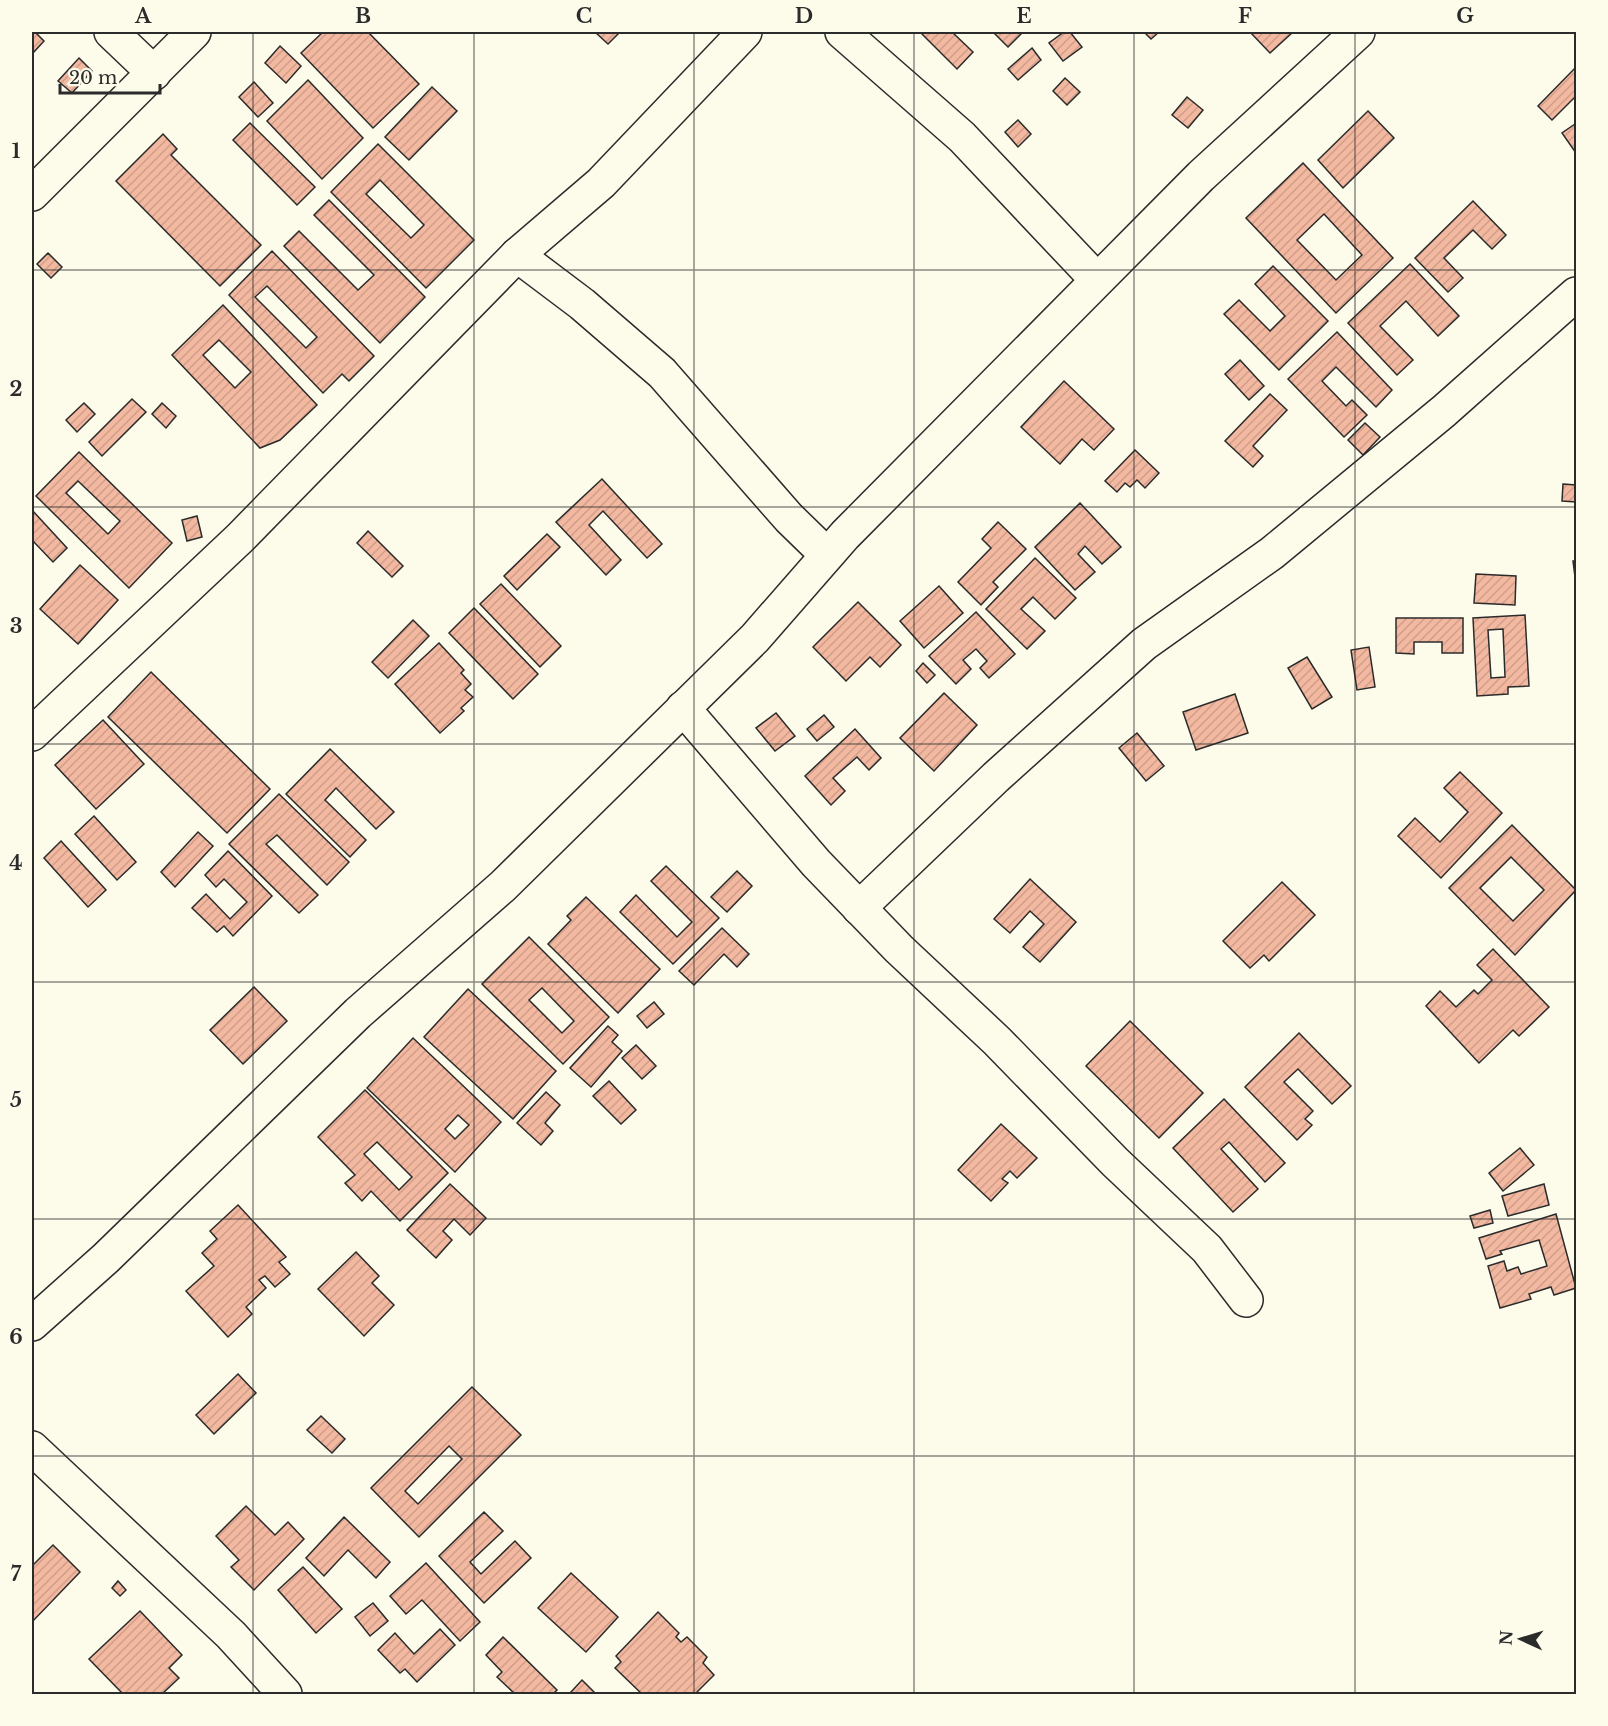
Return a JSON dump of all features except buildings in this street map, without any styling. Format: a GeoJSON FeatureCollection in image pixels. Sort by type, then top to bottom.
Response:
{"type":"FeatureCollection","features":[{"type":"Feature","properties":{"kind":"street"},"geometry":{"type":"LineString","coordinates":[[111,32],[154,73]]}},
{"type":"Feature","properties":{"kind":"street"},"geometry":{"type":"LineString","coordinates":[[32,194],[194,32]]}},
{"type":"Feature","properties":{"kind":"street"},"geometry":{"type":"LineString","coordinates":[[32,734],[240,538],[517,255],[601,183],[745,32]]}},
{"type":"Feature","properties":{"kind":"street"},"geometry":{"type":"LineString","coordinates":[[842,32],[962,137],[1097,280]]}},
{"type":"Feature","properties":{"kind":"street"},"geometry":{"type":"LineString","coordinates":[[32,1324],[106,1258],[358,1013],[503,886],[755,638],[827,555],[1201,176],[1358,32]]}},
{"type":"Feature","properties":{"kind":"street"},"geometry":{"type":"LineString","coordinates":[[517,255],[582,304],[662,373],[789,518],[827,555]]}},
{"type":"Feature","properties":{"kind":"street"},"geometry":{"type":"LineString","coordinates":[[859,908],[996,777],[1144,644],[1272,553],[1444,411],[1576,294]]}},
{"type":"Feature","properties":{"kind":"street"},"geometry":{"type":"LineString","coordinates":[[682,708],[816,863],[859,908],[1207,1249],[1246,1300]]}},
{"type":"Feature","properties":{"kind":"street"},"geometry":{"type":"LineString","coordinates":[[32,1448],[231,1635],[285,1695]]}}]}
